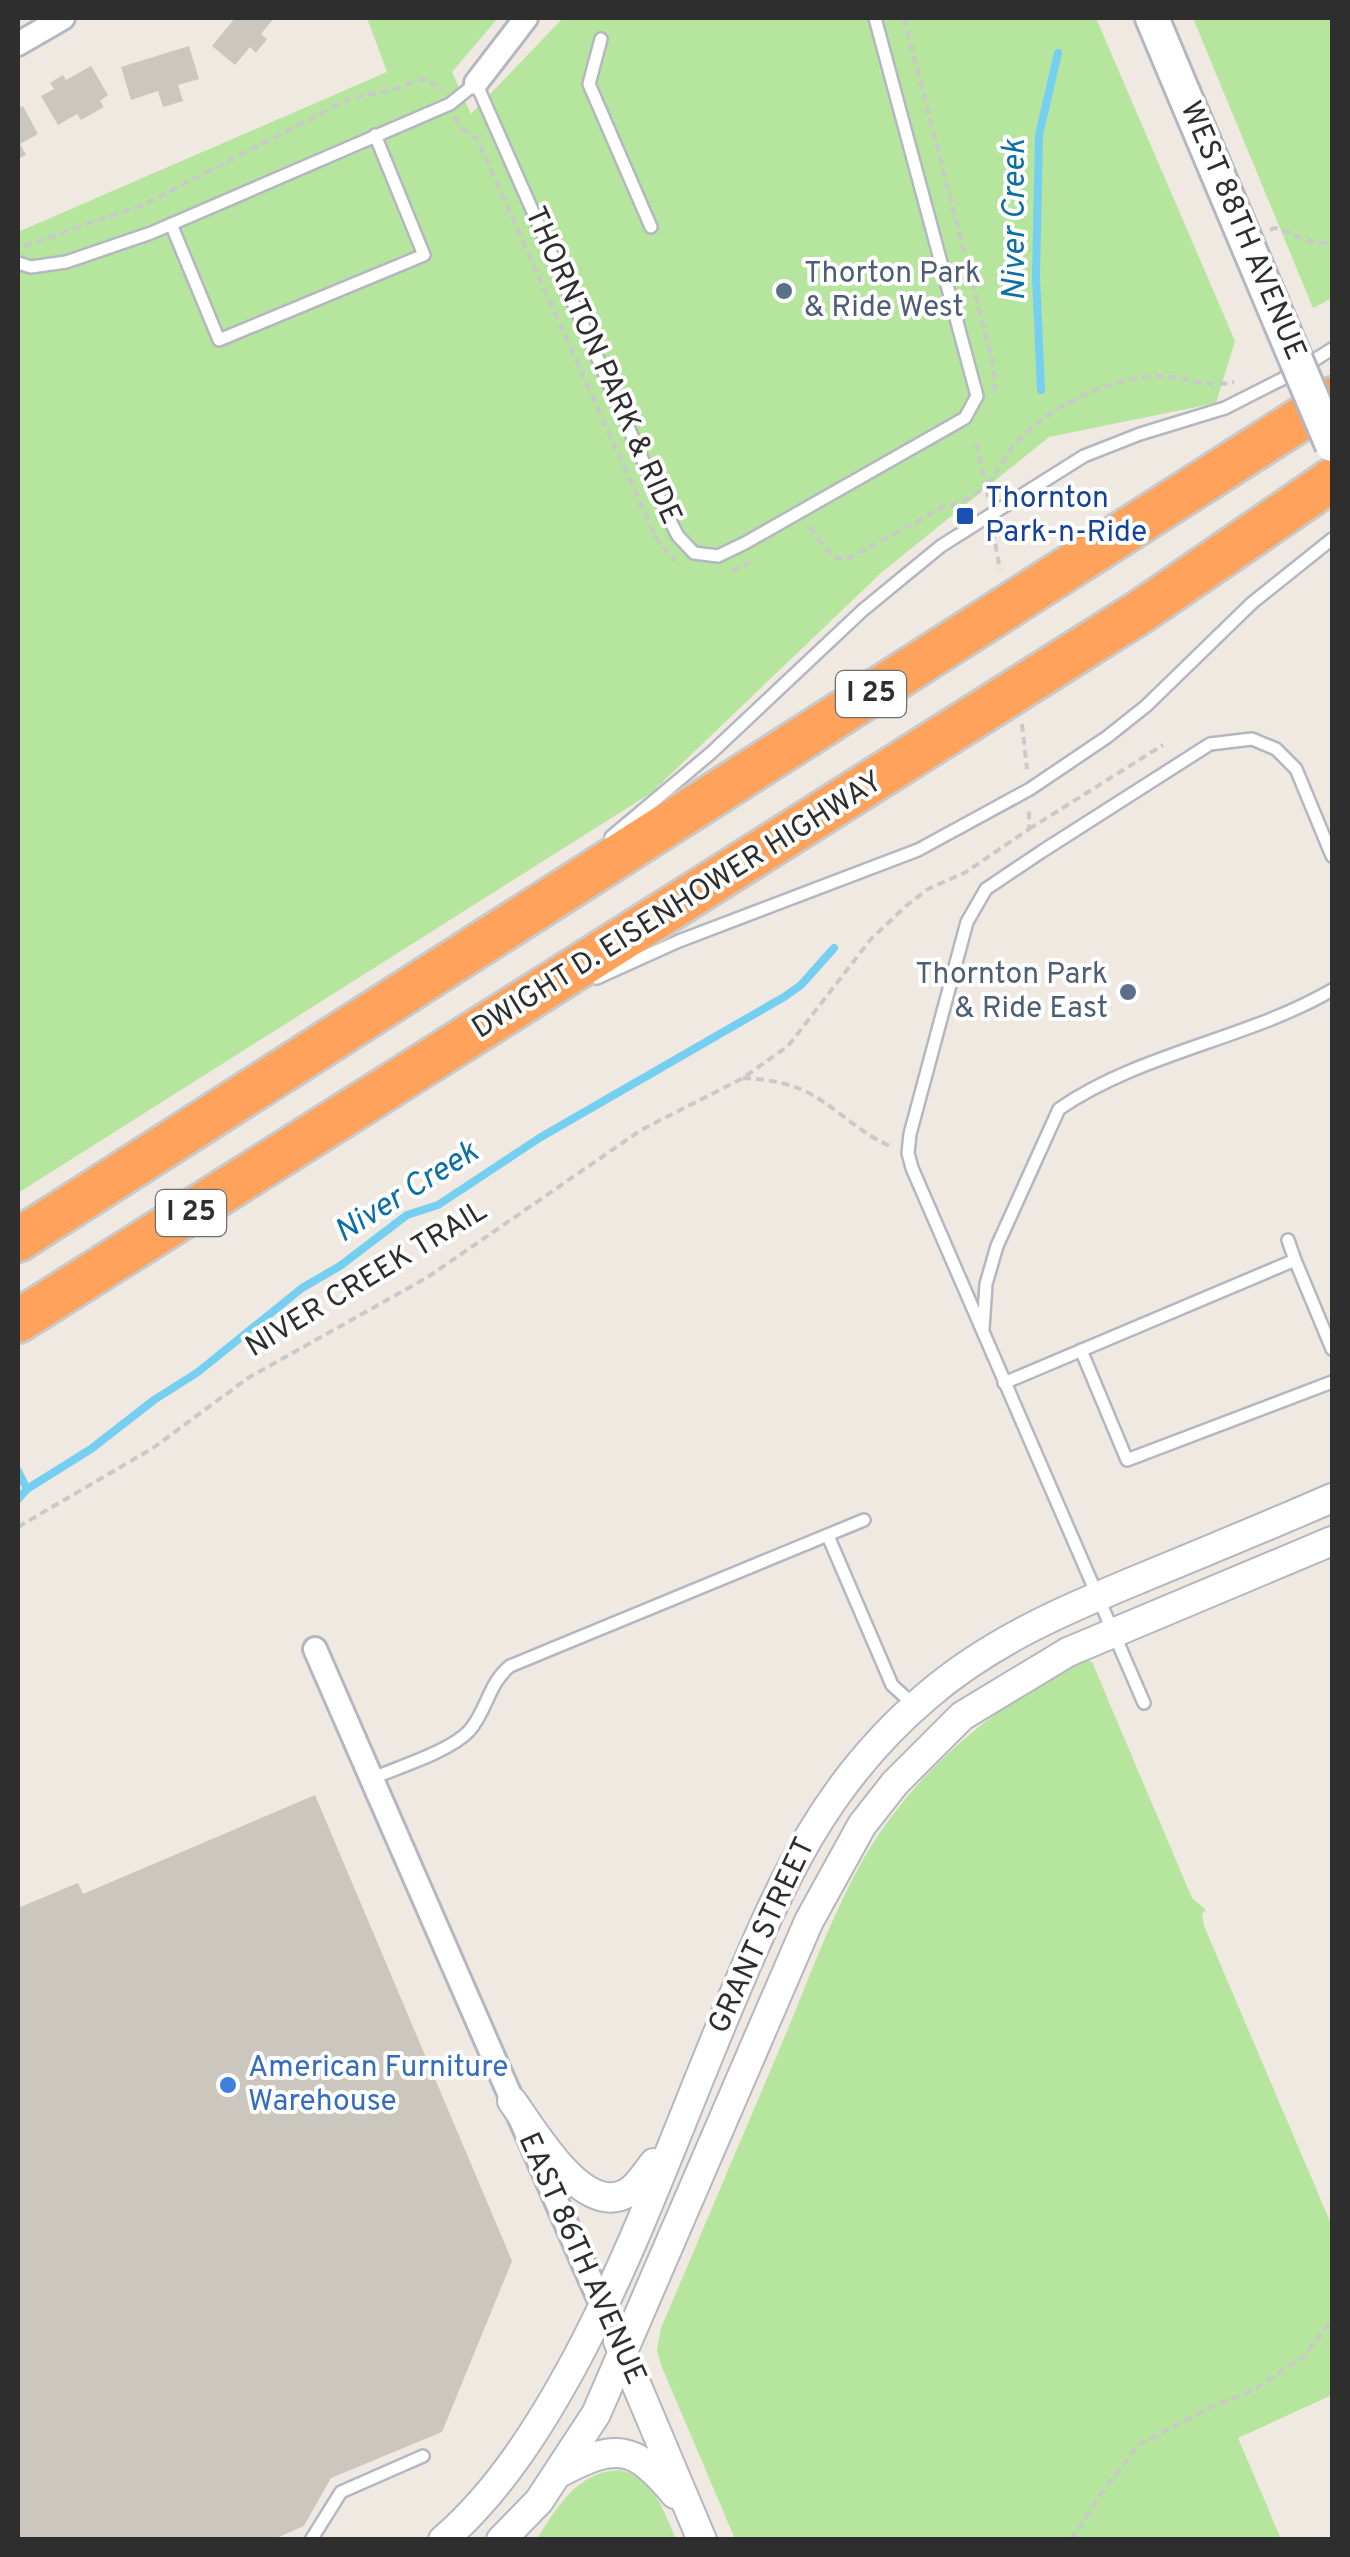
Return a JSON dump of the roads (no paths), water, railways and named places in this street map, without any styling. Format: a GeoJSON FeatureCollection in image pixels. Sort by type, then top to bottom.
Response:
{"type":"FeatureCollection","features":[{"type":"Feature","properties":{"kind":"highway","name":"I 25"},"geometry":{"type":"LineString","coordinates":[[18,1240],[1332,399]]}},
{"type":"Feature","properties":{"kind":"highway","name":"DWIGHT D. EISENHOWER HIGHWAY"},"geometry":{"type":"LineString","coordinates":[[18,1321],[1144,610],[1332,463]]}},
{"type":"Feature","properties":{"kind":"highway"},"geometry":{"type":"LineString","coordinates":[[18,1295],[1192,547],[1332,463]]}},
{"type":"Feature","properties":{"kind":"main road","name":"WEST 88TH AVENUE"},"geometry":{"type":"LineString","coordinates":[[1152,18],[1280,322],[1332,463]]}},
{"type":"Feature","properties":{"kind":"street"},"geometry":{"type":"LineString","coordinates":[[18,44],[63,18]]}},
{"type":"Feature","properties":{"kind":"street"},"geometry":{"type":"LineString","coordinates":[[476,83],[526,18]]}},
{"type":"Feature","properties":{"kind":"street","name":"GRANT STREET"},"geometry":{"type":"LineString","coordinates":[[443,2540],[502,2475],[548,2412],[603,2308],[795,1858],[844,1780],[915,1706],[1003,1640],[1332,1498]]}},
{"type":"Feature","properties":{"kind":"street","name":"GRANT STREET"},"geometry":{"type":"LineString","coordinates":[[501,2540],[539,2501],[596,2414],[810,1921],[862,1824],[895,1783],[962,1716],[1035,1671],[1112,1631],[1332,1541]]}},
{"type":"Feature","properties":{"kind":"street","name":"EAST 86TH AVENUE"},"geometry":{"type":"LineString","coordinates":[[315,1649],[624,2352],[702,2540]]}},
{"type":"Feature","properties":{"kind":"street"},"geometry":{"type":"LineString","coordinates":[[512,2102],[578,2187],[611,2198],[627,2193],[638,2183],[675,2134]]}},
{"type":"Feature","properties":{"kind":"street"},"geometry":{"type":"LineString","coordinates":[[558,2474],[603,2452],[620,2452],[645,2462],[690,2510]]}},
{"type":"Feature","properties":{"kind":"lane","name":"THORNTON PARK & RIDE"},"geometry":{"type":"LineString","coordinates":[[476,83],[667,515],[694,554],[718,556],[965,418],[978,396],[900,98],[875,18]]}},
{"type":"Feature","properties":{"kind":"lane"},"geometry":{"type":"LineString","coordinates":[[602,39],[589,84],[651,227]]}},
{"type":"Feature","properties":{"kind":"lane"},"geometry":{"type":"LineString","coordinates":[[20,258],[31,267],[66,262],[171,224],[458,100],[476,83]]}},
{"type":"Feature","properties":{"kind":"lane"},"geometry":{"type":"LineString","coordinates":[[171,224],[219,340],[424,254],[375,136]]}},
{"type":"Feature","properties":{"kind":"lane"},"geometry":{"type":"LineString","coordinates":[[606,841],[711,753],[863,610],[941,546],[1084,456],[1225,408],[1332,349]]}},
{"type":"Feature","properties":{"kind":"lane"},"geometry":{"type":"LineString","coordinates":[[591,982],[679,941],[918,850],[1030,790],[1146,706],[1252,603],[1332,539]]}},
{"type":"Feature","properties":{"kind":"lane"},"geometry":{"type":"LineString","coordinates":[[1144,1703],[908,1153],[910,1134],[967,922],[986,889],[1210,744],[1252,739],[1276,749],[1296,769],[1332,856]]}},
{"type":"Feature","properties":{"kind":"lane"},"geometry":{"type":"LineString","coordinates":[[410,990],[561,876]]}},
{"type":"Feature","properties":{"kind":"lane"},"geometry":{"type":"LineString","coordinates":[[983,1333],[986,1284],[996,1246],[1059,1110],[1075,1098],[1136,1070],[1332,990]]}},
{"type":"Feature","properties":{"kind":"lane"},"geometry":{"type":"LineString","coordinates":[[454,1048],[559,997]]}},
{"type":"Feature","properties":{"kind":"lane"},"geometry":{"type":"LineString","coordinates":[[1288,1240],[1332,1349]]}},
{"type":"Feature","properties":{"kind":"lane"},"geometry":{"type":"LineString","coordinates":[[1004,1383],[1295,1260]]}},
{"type":"Feature","properties":{"kind":"lane"},"geometry":{"type":"LineString","coordinates":[[1081,1350],[1127,1460],[1332,1382]]}},
{"type":"Feature","properties":{"kind":"lane"},"geometry":{"type":"LineString","coordinates":[[371,1779],[461,1738],[475,1722],[491,1687],[510,1666],[864,1520]]}},
{"type":"Feature","properties":{"kind":"lane"},"geometry":{"type":"LineString","coordinates":[[828,1536],[892,1684],[915,1706]]}},
{"type":"Feature","properties":{"kind":"lane"},"geometry":{"type":"LineString","coordinates":[[311,2540],[340,2492],[423,2456]]}},
{"type":"Feature","properties":{"kind":"waterway","name":"Niver Creek"},"geometry":{"type":"LineString","coordinates":[[1041,390],[1036,277],[1039,135],[1058,53]]}},
{"type":"Feature","properties":{"kind":"waterway","name":"Niver Creek"},"geometry":{"type":"LineString","coordinates":[[18,1499],[198,1372],[302,1288],[340,1266],[407,1215],[438,1205],[541,1137],[784,997],[801,985],[834,948]]}},
{"type":"Feature","properties":{"kind":"waterway"},"geometry":{"type":"LineString","coordinates":[[18,1471],[27,1489]]}},
{"type":"Feature","properties":{"kind":"place","name":"Thorton Park & Ride West"},"geometry":{"type":"Point","coordinates":[784,291]}},
{"type":"Feature","properties":{"kind":"place","name":"Thornton Park-n-Ride"},"geometry":{"type":"Point","coordinates":[965,516]}},
{"type":"Feature","properties":{"kind":"place","name":"Thornton Park & Ride East"},"geometry":{"type":"Point","coordinates":[1128,992]}},
{"type":"Feature","properties":{"kind":"place","name":"American Furniture Warehouse"},"geometry":{"type":"Point","coordinates":[228,2085]}}]}
